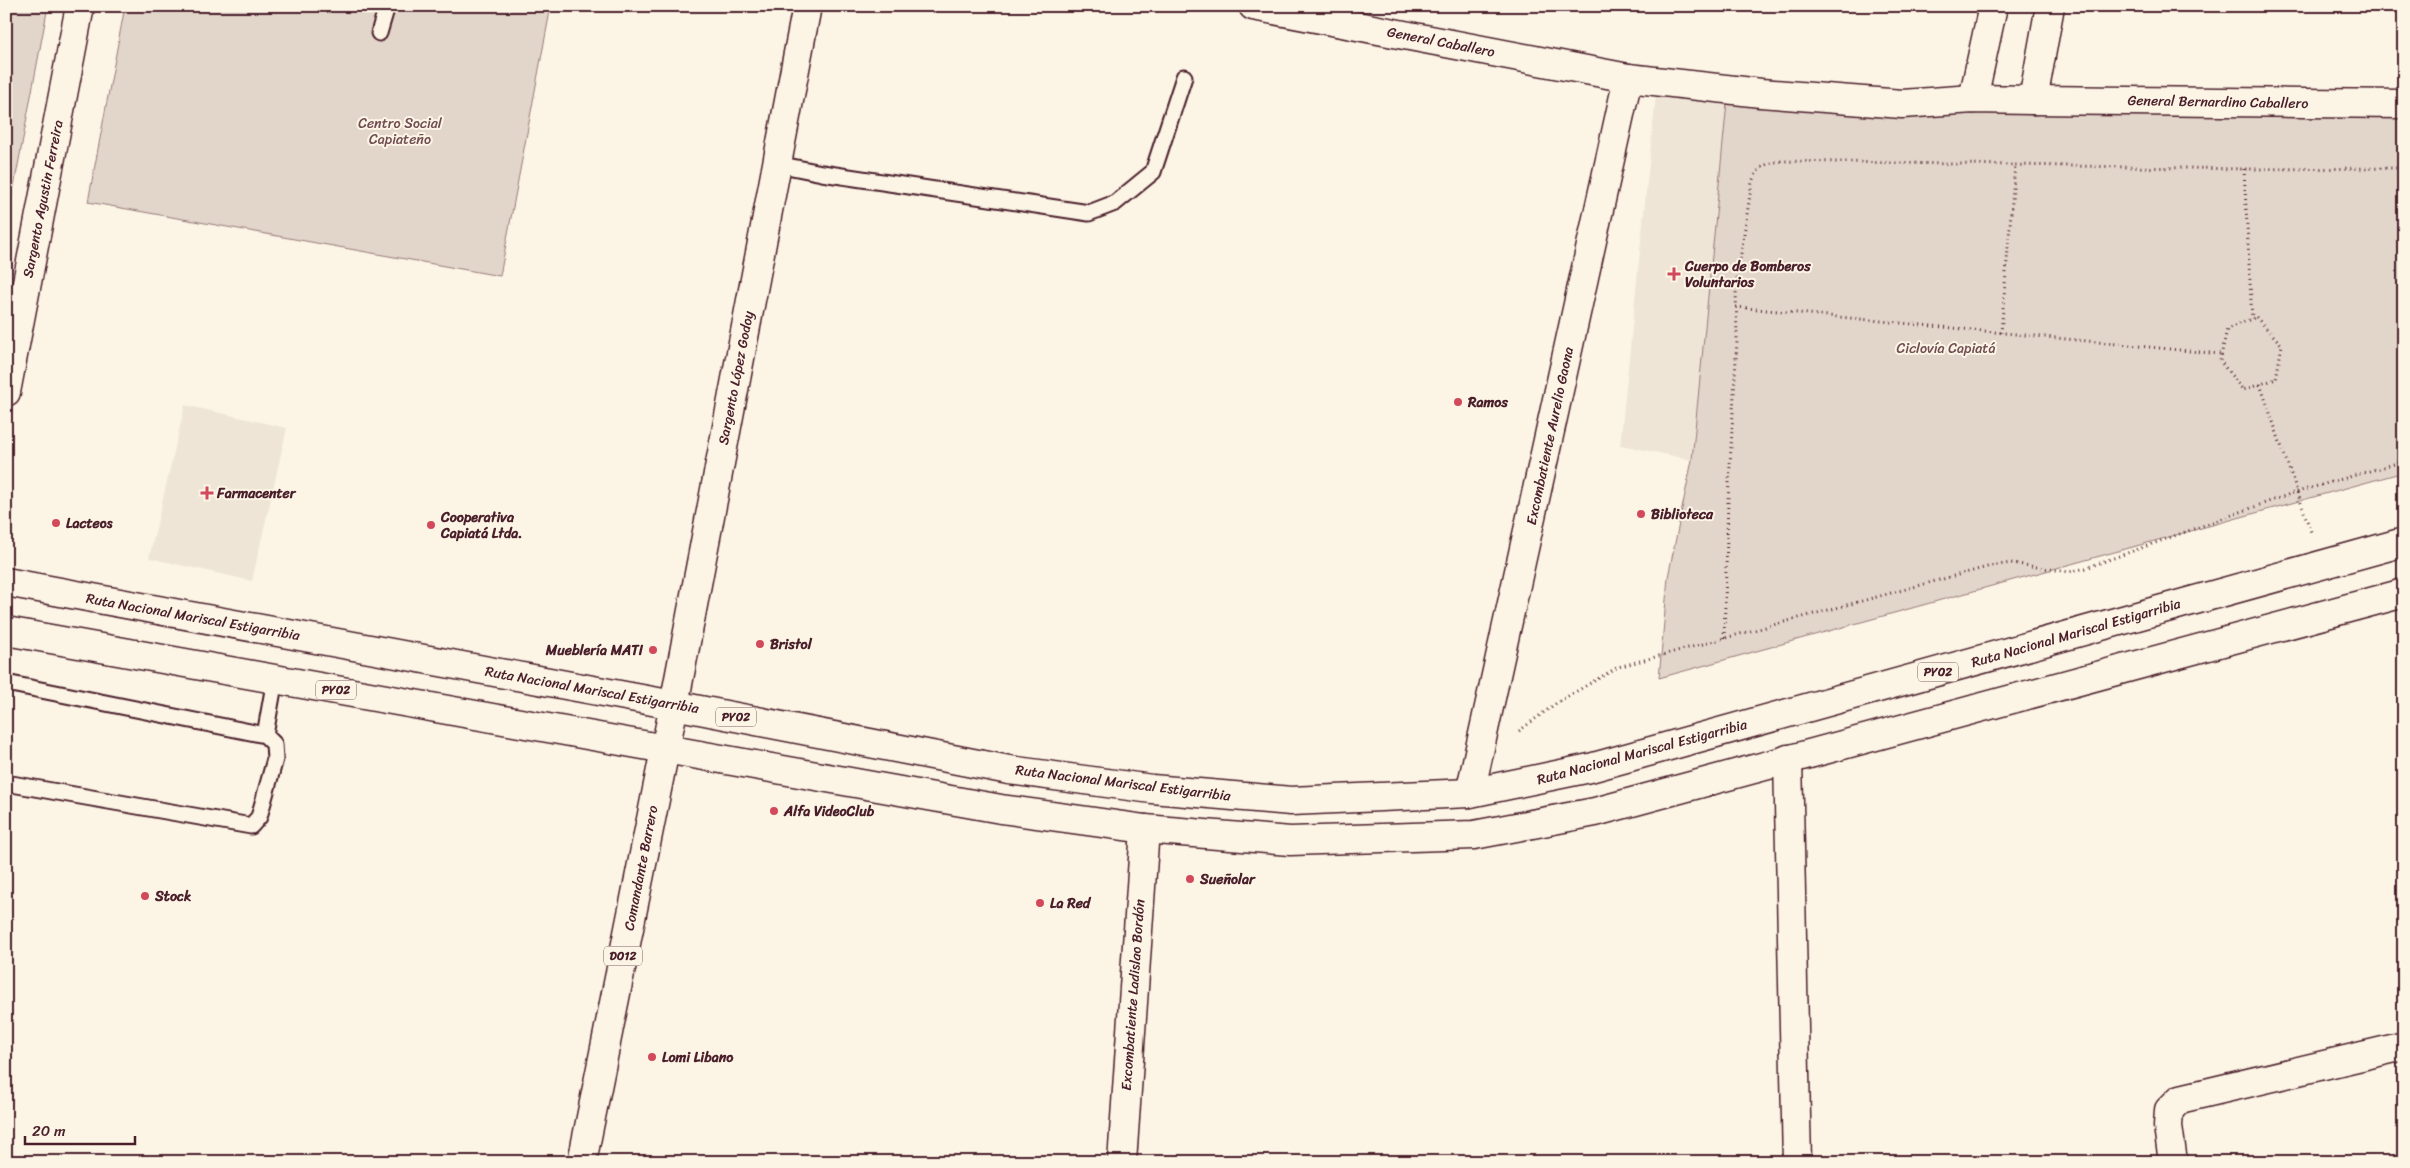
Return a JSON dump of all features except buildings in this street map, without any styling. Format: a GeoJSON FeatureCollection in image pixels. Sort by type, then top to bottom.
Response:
{"type":"FeatureCollection","features":[{"type":"Feature","properties":{"kind":"main road","name":"Sargento Agustin Ferreira"},"geometry":{"type":"LineString","coordinates":[[6,392],[80,6]]}},
{"type":"Feature","properties":{"kind":"main road","name":"Sargento López Godoy"},"geometry":{"type":"LineString","coordinates":[[665,750],[807,6]]}},
{"type":"Feature","properties":{"kind":"main road","name":"General Caballero"},"geometry":{"type":"LineString","coordinates":[[1254,6],[1628,78],[1760,93],[1902,104],[1973,99]]}},
{"type":"Feature","properties":{"kind":"main road"},"geometry":{"type":"LineString","coordinates":[[1973,99],[1993,6]]}},
{"type":"Feature","properties":{"kind":"main road"},"geometry":{"type":"LineString","coordinates":[[2033,100],[2050,6]]}},
{"type":"Feature","properties":{"kind":"main road","name":"Excombatiente Aurelio Gaona"},"geometry":{"type":"LineString","coordinates":[[1470,793],[1628,78]]}},
{"type":"Feature","properties":{"kind":"main road","name":"General Bernardino Caballero"},"geometry":{"type":"LineString","coordinates":[[1973,99],[2404,104]]}},
{"type":"Feature","properties":{"kind":"main road","name":"Ruta Nacional Mariscal Estigarribia"},"geometry":{"type":"LineString","coordinates":[[6,582],[674,705],[1009,770],[1152,789],[1291,800],[1470,793],[1590,768],[2404,542]]}},
{"type":"Feature","properties":{"kind":"main road","name":"PY02"},"geometry":{"type":"LineString","coordinates":[[6,631],[1001,809],[1144,828],[1290,841],[1474,835],[1595,812],[2404,593]]}},
{"type":"Feature","properties":{"kind":"main road","name":"Comandante Barrero"},"geometry":{"type":"LineString","coordinates":[[582,1162],[665,750]]}},
{"type":"Feature","properties":{"kind":"main road"},"geometry":{"type":"LineString","coordinates":[[1788,759],[1797,1162]]}},
{"type":"Feature","properties":{"kind":"main road","name":"Excombatiente Ladislao Bordón"},"geometry":{"type":"LineString","coordinates":[[1122,1162],[1144,828]]}},
{"type":"Feature","properties":{"kind":"main road"},"geometry":{"type":"LineString","coordinates":[[2173,1162],[2168,1118],[2169,1110],[2180,1099],[2404,1046]]}},
{"type":"Feature","properties":{"kind":"lane"},"geometry":{"type":"LineString","coordinates":[[378,33],[387,6]]}},
{"type":"Feature","properties":{"kind":"lane"},"geometry":{"type":"LineString","coordinates":[[777,164],[822,173],[1089,213],[1115,203],[1153,172],[1184,77]]}},
{"type":"Feature","properties":{"kind":"lane"},"geometry":{"type":"LineString","coordinates":[[265,735],[275,679]]}},
{"type":"Feature","properties":{"kind":"lane"},"geometry":{"type":"LineString","coordinates":[[6,686],[11,684],[265,735],[274,744],[275,759],[260,817],[251,826],[6,783]]}},
{"type":"Feature","properties":{"kind":"path"},"geometry":{"type":"LineString","coordinates":[[1724,638],[1728,500],[1737,341],[1736,286],[1752,182],[1756,171],[1767,164],[1782,161],[2244,169],[2404,168]]}},
{"type":"Feature","properties":{"kind":"path"},"geometry":{"type":"LineString","coordinates":[[2001,333],[2014,165]]}},
{"type":"Feature","properties":{"kind":"path"},"geometry":{"type":"LineString","coordinates":[[2244,169],[2252,319]]}},
{"type":"Feature","properties":{"kind":"path"},"geometry":{"type":"LineString","coordinates":[[1736,307],[2221,354]]}},
{"type":"Feature","properties":{"kind":"path"},"geometry":{"type":"LineString","coordinates":[[2256,317],[2282,344],[2276,379],[2243,390],[2220,361],[2227,329],[2252,319],[2256,317]]}},
{"type":"Feature","properties":{"kind":"path"},"geometry":{"type":"LineString","coordinates":[[2260,384],[2322,565]]}},
{"type":"Feature","properties":{"kind":"path"},"geometry":{"type":"LineString","coordinates":[[1480,752],[1507,739],[1558,702],[1618,667],[1991,566],[2011,563],[2069,572],[2086,568],[2298,492],[2404,461]]}},
{"type":"Feature","properties":{"kind":"shaded area","name":"Cuerpo de Bomberos Voluntarios"},"geometry":{"type":"Polygon","coordinates":[[[1656,95],[1727,102],[1692,460],[1620,445],[1656,95]]]}},
{"type":"Feature","properties":{"kind":"shaded area","name":"Farmacenter"},"geometry":{"type":"Polygon","coordinates":[[[185,405],[287,428],[252,581],[149,558],[185,405]]]}},
{"type":"Feature","properties":{"kind":"green space"},"geometry":{"type":"Polygon","coordinates":[[[6,6],[48,6],[6,229],[6,6]]]}},
{"type":"Feature","properties":{"kind":"green space","name":"Centro Social Capiateño"},"geometry":{"type":"Polygon","coordinates":[[[125,6],[551,6],[500,276],[88,202],[125,6]]]}},
{"type":"Feature","properties":{"kind":"green space","name":"Ciclovía Capiatá"},"geometry":{"type":"Polygon","coordinates":[[[1727,102],[2404,116],[2404,472],[1659,678],[1668,577],[1692,460],[1727,102]]]}},
{"type":"Feature","properties":{"kind":"place","name":"Cuerpo de Bomberos Voluntarios"},"geometry":{"type":"Point","coordinates":[1674,274]}},
{"type":"Feature","properties":{"kind":"place","name":"Ramos"},"geometry":{"type":"Point","coordinates":[1458,402]}},
{"type":"Feature","properties":{"kind":"place","name":"Farmacenter"},"geometry":{"type":"Point","coordinates":[207,493]}},
{"type":"Feature","properties":{"kind":"place","name":"Biblioteca"},"geometry":{"type":"Point","coordinates":[1641,514]}},
{"type":"Feature","properties":{"kind":"place","name":"Lacteos"},"geometry":{"type":"Point","coordinates":[56,523]}},
{"type":"Feature","properties":{"kind":"place","name":"Cooperativa Capiatá Ltda."},"geometry":{"type":"Point","coordinates":[431,525]}},
{"type":"Feature","properties":{"kind":"place","name":"Bristol"},"geometry":{"type":"Point","coordinates":[760,644]}},
{"type":"Feature","properties":{"kind":"place","name":"Mueblería MATI"},"geometry":{"type":"Point","coordinates":[653,650]}},
{"type":"Feature","properties":{"kind":"place","name":"Alfa VideoClub"},"geometry":{"type":"Point","coordinates":[774,811]}},
{"type":"Feature","properties":{"kind":"place","name":"Sueñolar"},"geometry":{"type":"Point","coordinates":[1190,879]}},
{"type":"Feature","properties":{"kind":"place","name":"Stock"},"geometry":{"type":"Point","coordinates":[145,896]}},
{"type":"Feature","properties":{"kind":"place","name":"La Red"},"geometry":{"type":"Point","coordinates":[1040,903]}},
{"type":"Feature","properties":{"kind":"place","name":"Lomi Libano"},"geometry":{"type":"Point","coordinates":[652,1057]}}]}
